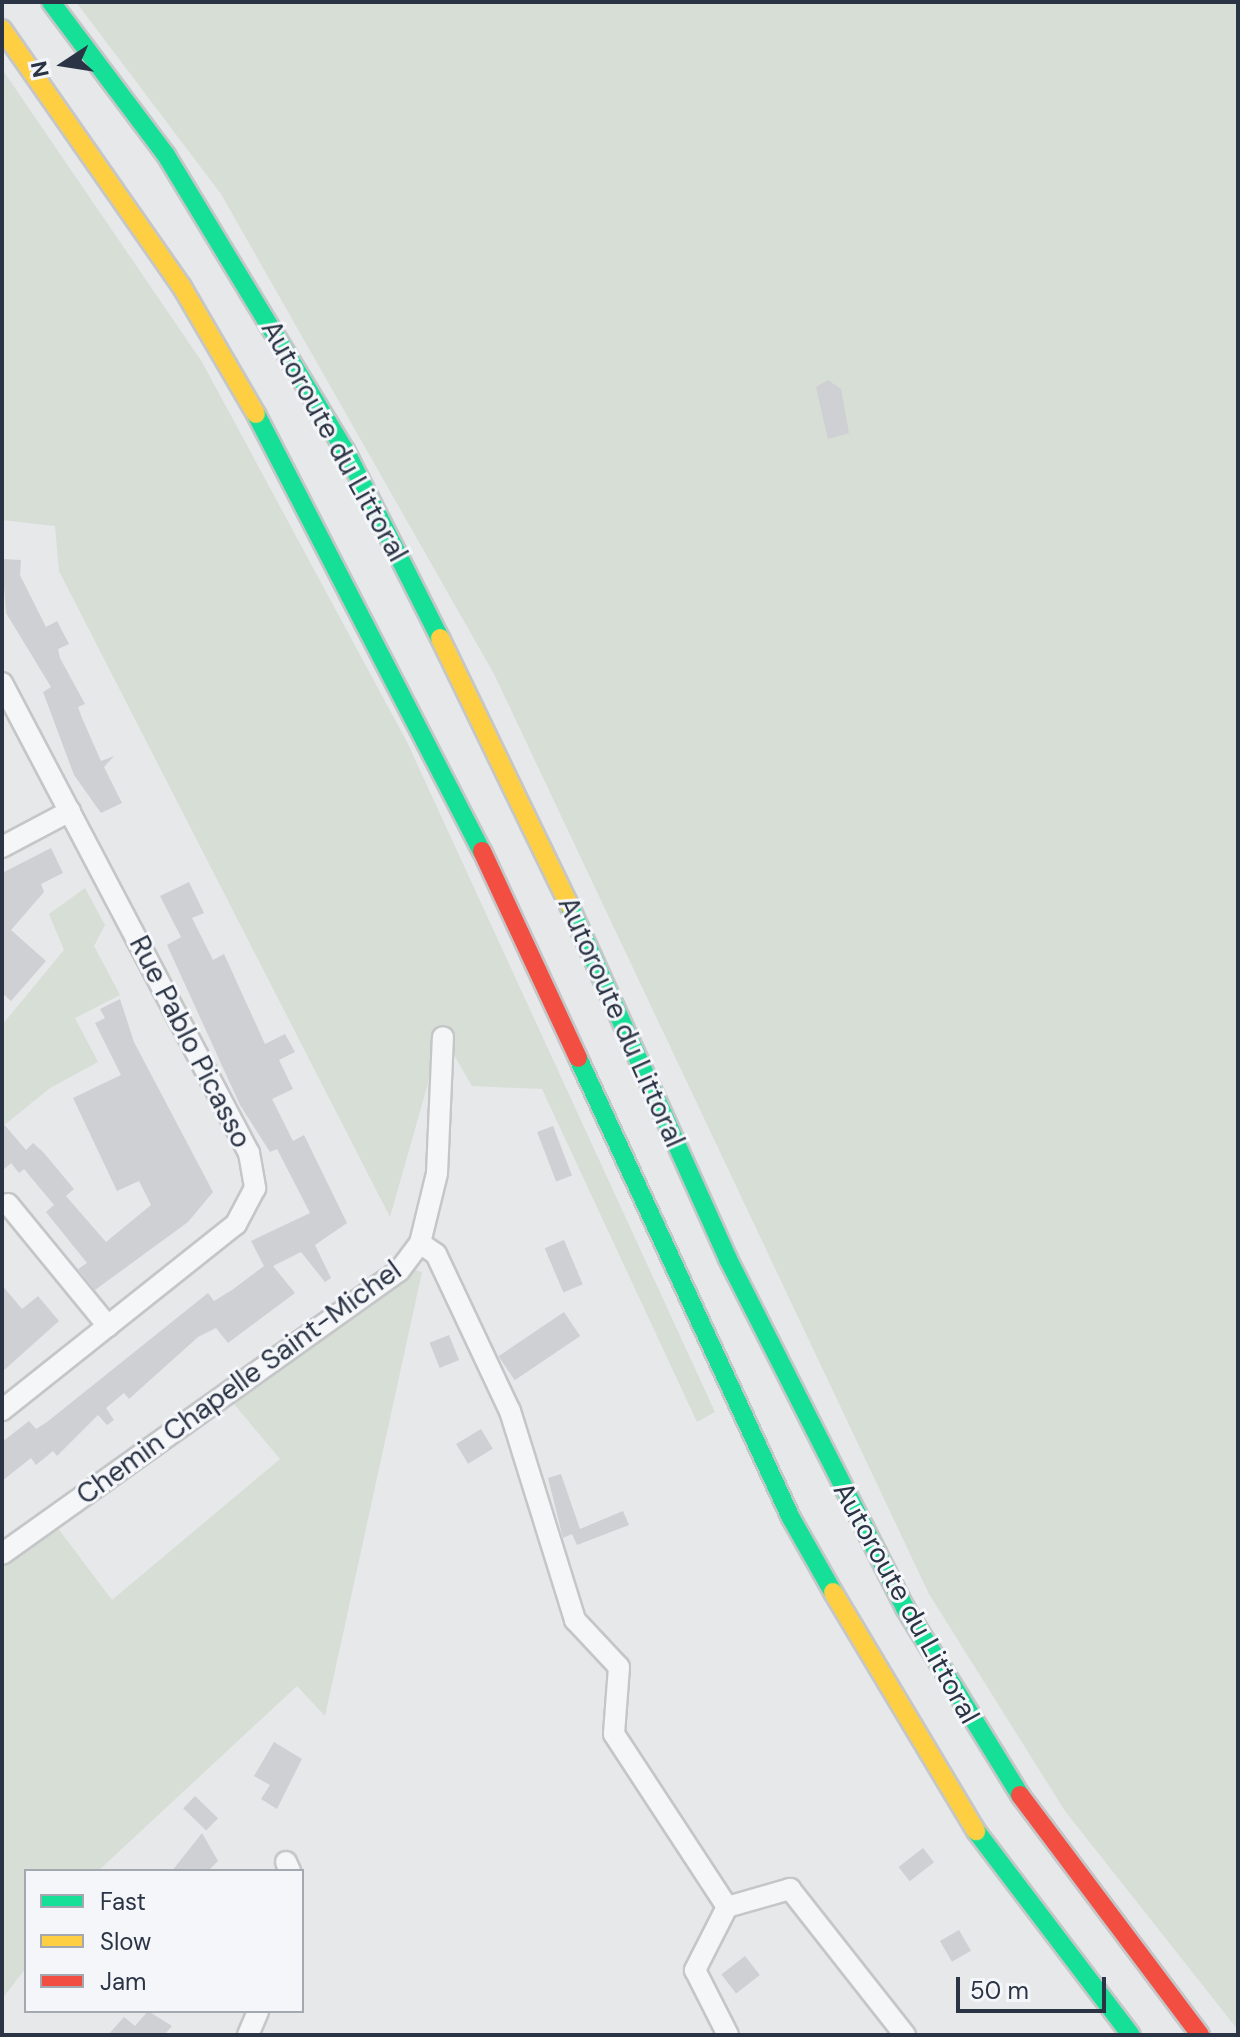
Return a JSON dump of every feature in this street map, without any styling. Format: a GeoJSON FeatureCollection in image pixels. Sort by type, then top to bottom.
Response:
{"type":"FeatureCollection","features":[{"type":"Feature","properties":{"kind":"highway","name":"Autoroute du Littoral"},"geometry":{"type":"LineString","coordinates":[[51,2],[166,155],[345,450],[512,780],[728,1259],[905,1608],[998,1766],[1200,2035]]}},
{"type":"Feature","properties":{"kind":"highway","name":"Autoroute du Littoral"},"geometry":{"type":"LineString","coordinates":[[2,29],[182,287],[306,501],[483,853],[791,1518],[866,1651],[992,1856],[1131,2035]]}},
{"type":"Feature","properties":{"kind":"street","name":"Rue Pablo Picasso"},"geometry":{"type":"LineString","coordinates":[[2,683],[249,1153],[255,1188],[236,1224],[2,1410]]}},
{"type":"Feature","properties":{"kind":"street"},"geometry":{"type":"LineString","coordinates":[[2,847],[70,811]]}},
{"type":"Feature","properties":{"kind":"street","name":"Chemin Chapelle Saint-Michel"},"geometry":{"type":"LineString","coordinates":[[2,1554],[399,1271],[420,1243],[437,1173],[443,1037]]}},
{"type":"Feature","properties":{"kind":"street"},"geometry":{"type":"LineString","coordinates":[[8,1204],[108,1326]]}},
{"type":"Feature","properties":{"kind":"street"},"geometry":{"type":"LineString","coordinates":[[420,1243],[436,1254],[510,1411],[575,1620],[619,1667],[614,1734],[727,1907]]}},
{"type":"Feature","properties":{"kind":"street"},"geometry":{"type":"LineString","coordinates":[[728,2035],[695,1970],[727,1907],[790,1889],[905,2035]]}},
{"type":"Feature","properties":{"kind":"street"},"geometry":{"type":"LineString","coordinates":[[248,2035],[257,2013]]}},
{"type":"Feature","properties":{"kind":"shaded area"},"geometry":{"type":"Polygon","coordinates":[[[76,2],[1238,2],[1238,2030],[1065,1811],[929,1594],[494,674],[221,194],[76,2]]]}},
{"type":"Feature","properties":{"kind":"shaded area"},"geometry":{"type":"Polygon","coordinates":[[[2,69],[202,362],[407,742],[715,1412],[697,1422],[542,1089],[472,1086],[454,1055],[436,1055],[390,1217],[59,571],[55,526],[2,520],[2,69]]]}},
{"type":"Feature","properties":{"kind":"shaded area"},"geometry":{"type":"Polygon","coordinates":[[[85,888],[105,925],[94,946],[120,995],[75,1018],[98,1062],[50,1088],[2,1127],[2,1025],[64,950],[49,914],[85,888]]]}},
{"type":"Feature","properties":{"kind":"shaded area"},"geometry":{"type":"Polygon","coordinates":[[[411,1269],[422,1272],[325,1716],[297,1686],[100,1869],[24,1869],[24,1971],[2,1999],[2,1569],[57,1527],[112,1600],[280,1459],[234,1404],[411,1269]]]}},
{"type":"Feature","properties":{"kind":"building"},"geometry":{"type":"Polygon","coordinates":[[[828,380],[841,389],[849,433],[828,439],[816,387],[828,380]]]}},
{"type":"Feature","properties":{"kind":"building"},"geometry":{"type":"Polygon","coordinates":[[[2,559],[21,560],[20,575],[46,627],[57,621],[69,644],[58,649],[60,658],[85,704],[78,707],[82,718],[101,761],[114,756],[104,767],[122,803],[101,813],[74,775],[43,692],[51,687],[6,613],[2,559]]]}},
{"type":"Feature","properties":{"kind":"building"},"geometry":{"type":"Polygon","coordinates":[[[51,848],[63,873],[41,884],[44,892],[11,930],[46,961],[11,1001],[2,993],[2,873],[51,848]]]}},
{"type":"Feature","properties":{"kind":"building"},"geometry":{"type":"Polygon","coordinates":[[[189,882],[204,913],[192,918],[213,960],[224,954],[265,1044],[285,1034],[295,1052],[279,1060],[293,1089],[272,1099],[293,1141],[304,1135],[347,1223],[315,1245],[331,1278],[325,1282],[301,1252],[273,1266],[295,1293],[228,1343],[216,1328],[198,1337],[129,1399],[124,1393],[106,1408],[114,1420],[107,1425],[98,1415],[57,1456],[53,1451],[36,1465],[31,1458],[2,1481],[2,1442],[29,1421],[36,1429],[47,1422],[208,1293],[214,1301],[232,1290],[264,1266],[251,1241],[310,1213],[277,1149],[270,1152],[240,1105],[167,945],[181,937],[160,896],[189,882]]]}},
{"type":"Feature","properties":{"kind":"building"},"geometry":{"type":"Polygon","coordinates":[[[120,999],[134,1042],[213,1192],[188,1222],[95,1290],[78,1269],[87,1263],[46,1212],[54,1205],[24,1169],[19,1173],[11,1163],[2,1171],[2,1122],[26,1150],[33,1143],[44,1153],[74,1189],[66,1196],[106,1242],[151,1205],[139,1181],[117,1191],[73,1098],[121,1075],[95,1023],[105,1018],[100,1009],[120,999]]]}},
{"type":"Feature","properties":{"kind":"building"},"geometry":{"type":"Polygon","coordinates":[[[553,1126],[572,1175],[556,1182],[537,1132],[553,1126]]]}},
{"type":"Feature","properties":{"kind":"building"},"geometry":{"type":"Polygon","coordinates":[[[564,1240],[583,1284],[563,1292],[545,1248],[564,1240]]]}},
{"type":"Feature","properties":{"kind":"building"},"geometry":{"type":"Polygon","coordinates":[[[2,1285],[22,1309],[38,1296],[59,1321],[2,1372],[2,1285]]]}},
{"type":"Feature","properties":{"kind":"building"},"geometry":{"type":"Polygon","coordinates":[[[564,1312],[580,1336],[515,1380],[499,1356],[564,1312]]]}},
{"type":"Feature","properties":{"kind":"building"},"geometry":{"type":"Polygon","coordinates":[[[449,1335],[459,1360],[440,1368],[430,1343],[449,1335]]]}},
{"type":"Feature","properties":{"kind":"building"},"geometry":{"type":"Polygon","coordinates":[[[481,1429],[493,1449],[468,1464],[456,1444],[481,1429]]]}},
{"type":"Feature","properties":{"kind":"building"},"geometry":{"type":"Polygon","coordinates":[[[561,1474],[580,1529],[623,1511],[629,1525],[577,1545],[572,1534],[563,1538],[548,1478],[561,1474]]]}},
{"type":"Feature","properties":{"kind":"building"},"geometry":{"type":"Polygon","coordinates":[[[274,1742],[302,1759],[277,1809],[261,1799],[270,1785],[254,1776],[274,1742]]]}},
{"type":"Feature","properties":{"kind":"building"},"geometry":{"type":"Polygon","coordinates":[[[195,1796],[218,1818],[206,1830],[183,1808],[195,1796]]]}},
{"type":"Feature","properties":{"kind":"building"},"geometry":{"type":"Polygon","coordinates":[[[202,1833],[218,1861],[210,1869],[174,1869],[202,1833]]]}},
{"type":"Feature","properties":{"kind":"building"},"geometry":{"type":"Polygon","coordinates":[[[923,1848],[934,1862],[910,1881],[899,1867],[923,1848]]]}},
{"type":"Feature","properties":{"kind":"building"},"geometry":{"type":"Polygon","coordinates":[[[959,1930],[971,1951],[952,1962],[940,1941],[959,1930]]]}},
{"type":"Feature","properties":{"kind":"building"},"geometry":{"type":"Polygon","coordinates":[[[745,1956],[760,1975],[736,1993],[721,1974],[745,1956]]]}},
{"type":"Feature","properties":{"kind":"building"},"geometry":{"type":"Polygon","coordinates":[[[146,2013],[151,2013],[172,2026],[164,2035],[108,2035],[124,2017],[135,2026],[146,2013]]]}},
{"type":"Feature","properties":{"kind":"traffic: fast"},"geometry":{"type":"LineString","coordinates":[[51,2],[166,155],[345,450],[440,638]]}},
{"type":"Feature","properties":{"kind":"traffic: fast"},"geometry":{"type":"LineString","coordinates":[[256,414],[482,851]]}},
{"type":"Feature","properties":{"kind":"traffic: fast"},"geometry":{"type":"LineString","coordinates":[[569,905],[728,1259],[905,1608],[1020,1795]]}},
{"type":"Feature","properties":{"kind":"traffic: fast"},"geometry":{"type":"LineString","coordinates":[[578,1058],[791,1518],[833,1592]]}},
{"type":"Feature","properties":{"kind":"traffic: fast"},"geometry":{"type":"LineString","coordinates":[[976,1831],[1131,2035]]}},
{"type":"Feature","properties":{"kind":"traffic: slow"},"geometry":{"type":"LineString","coordinates":[[2,29],[182,287],[256,414]]}},
{"type":"Feature","properties":{"kind":"traffic: slow"},"geometry":{"type":"LineString","coordinates":[[440,638],[569,905]]}},
{"type":"Feature","properties":{"kind":"traffic: slow"},"geometry":{"type":"LineString","coordinates":[[833,1592],[976,1831]]}},
{"type":"Feature","properties":{"kind":"traffic: jam"},"geometry":{"type":"LineString","coordinates":[[482,851],[578,1058]]}},
{"type":"Feature","properties":{"kind":"traffic: jam"},"geometry":{"type":"LineString","coordinates":[[1020,1795],[1200,2035]]}}]}
